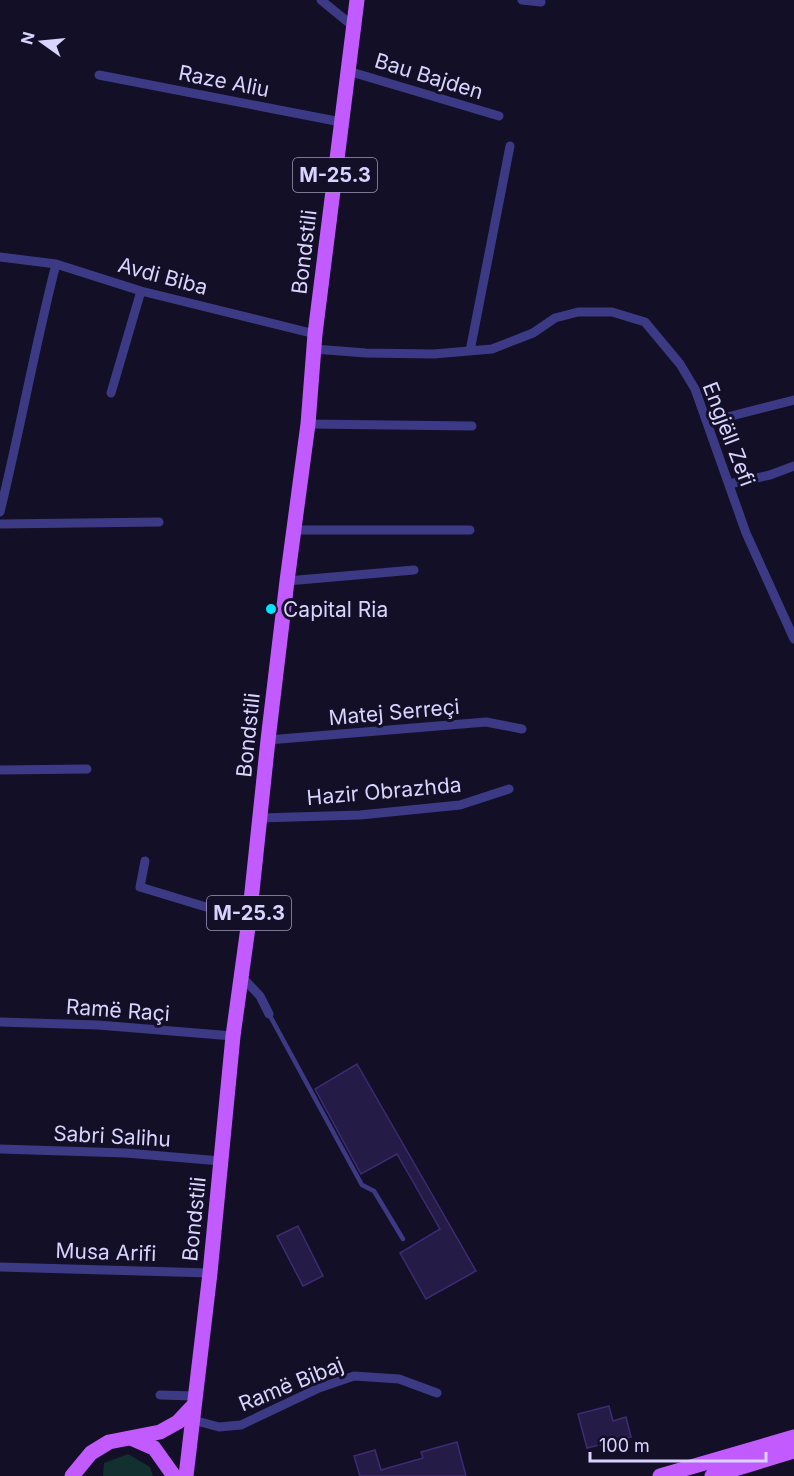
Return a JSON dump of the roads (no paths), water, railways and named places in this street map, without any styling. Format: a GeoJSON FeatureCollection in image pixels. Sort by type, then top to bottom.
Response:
{"type":"FeatureCollection","features":[{"type":"Feature","properties":{"kind":"main road","name":"Bondstili"},"geometry":{"type":"LineString","coordinates":[[186,1476],[268,740],[308,424],[314,341],[357,0]]}},
{"type":"Feature","properties":{"kind":"main road"},"geometry":{"type":"LineString","coordinates":[[72,1476],[91,1454],[109,1442],[160,1432],[178,1422],[194,1407]]}},
{"type":"Feature","properties":{"kind":"main road"},"geometry":{"type":"LineString","coordinates":[[660,1476],[794,1437]]}},
{"type":"Feature","properties":{"kind":"main road"},"geometry":{"type":"LineString","coordinates":[[131,1438],[154,1448],[174,1476]]}},
{"type":"Feature","properties":{"kind":"main road"},"geometry":{"type":"LineString","coordinates":[[712,1476],[794,1451]]}},
{"type":"Feature","properties":{"kind":"street"},"geometry":{"type":"LineString","coordinates":[[321,0],[354,27]]}},
{"type":"Feature","properties":{"kind":"street"},"geometry":{"type":"LineString","coordinates":[[522,0],[541,2]]}},
{"type":"Feature","properties":{"kind":"street","name":"Bau Bajden"},"geometry":{"type":"LineString","coordinates":[[348,71],[499,116]]}},
{"type":"Feature","properties":{"kind":"street","name":"Raze Aliu"},"geometry":{"type":"LineString","coordinates":[[99,75],[341,122]]}},
{"type":"Feature","properties":{"kind":"street"},"geometry":{"type":"LineString","coordinates":[[470,351],[510,146]]}},
{"type":"Feature","properties":{"kind":"street","name":"Avdi Biba"},"geometry":{"type":"LineString","coordinates":[[0,257],[56,264],[314,341]]}},
{"type":"Feature","properties":{"kind":"street"},"geometry":{"type":"LineString","coordinates":[[0,512],[56,264]]}},
{"type":"Feature","properties":{"kind":"street"},"geometry":{"type":"LineString","coordinates":[[111,393],[141,291]]}},
{"type":"Feature","properties":{"kind":"street","name":"Engjëll Zefi"},"geometry":{"type":"LineString","coordinates":[[314,341],[366,353],[434,354],[492,349],[533,333],[555,318],[578,312],[612,312],[645,322],[680,364],[695,389],[746,533],[794,639]]}},
{"type":"Feature","properties":{"kind":"street"},"geometry":{"type":"LineString","coordinates":[[708,422],[794,400]]}},
{"type":"Feature","properties":{"kind":"street"},"geometry":{"type":"LineString","coordinates":[[308,424],[472,426]]}},
{"type":"Feature","properties":{"kind":"street"},"geometry":{"type":"LineString","coordinates":[[729,484],[770,475],[794,466]]}},
{"type":"Feature","properties":{"kind":"street"},"geometry":{"type":"LineString","coordinates":[[0,524],[159,522]]}},
{"type":"Feature","properties":{"kind":"street"},"geometry":{"type":"LineString","coordinates":[[294,530],[470,530]]}},
{"type":"Feature","properties":{"kind":"street"},"geometry":{"type":"LineString","coordinates":[[287,580],[414,570]]}},
{"type":"Feature","properties":{"kind":"street","name":"Matej Serreçi"},"geometry":{"type":"LineString","coordinates":[[268,740],[486,722],[522,729]]}},
{"type":"Feature","properties":{"kind":"street"},"geometry":{"type":"LineString","coordinates":[[0,770],[87,769]]}},
{"type":"Feature","properties":{"kind":"street","name":"Hazir Obrazhda"},"geometry":{"type":"LineString","coordinates":[[260,819],[360,815],[460,805],[509,789]]}},
{"type":"Feature","properties":{"kind":"street"},"geometry":{"type":"LineString","coordinates":[[145,861],[140,887],[249,920]]}},
{"type":"Feature","properties":{"kind":"street"},"geometry":{"type":"LineString","coordinates":[[241,976],[260,996],[269,1014]]}},
{"type":"Feature","properties":{"kind":"street","name":"Ramë Raçi"},"geometry":{"type":"LineString","coordinates":[[0,1022],[98,1025],[234,1036]]}},
{"type":"Feature","properties":{"kind":"street","name":"Sabri Salihu"},"geometry":{"type":"LineString","coordinates":[[0,1149],[126,1153],[221,1161]]}},
{"type":"Feature","properties":{"kind":"street","name":"Musa Arifi"},"geometry":{"type":"LineString","coordinates":[[0,1267],[210,1273]]}},
{"type":"Feature","properties":{"kind":"street","name":"Ramë Bibaj"},"geometry":{"type":"LineString","coordinates":[[194,1407],[219,1427],[241,1425],[319,1388],[354,1376],[399,1379],[437,1393]]}},
{"type":"Feature","properties":{"kind":"street"},"geometry":{"type":"LineString","coordinates":[[160,1395],[194,1407]]}},
{"type":"Feature","properties":{"kind":"lane"},"geometry":{"type":"LineString","coordinates":[[269,1014],[362,1185],[374,1191],[403,1239]]}},
{"type":"Feature","properties":{"kind":"place","name":"Capital Ria"},"geometry":{"type":"Point","coordinates":[271,609]}}]}
